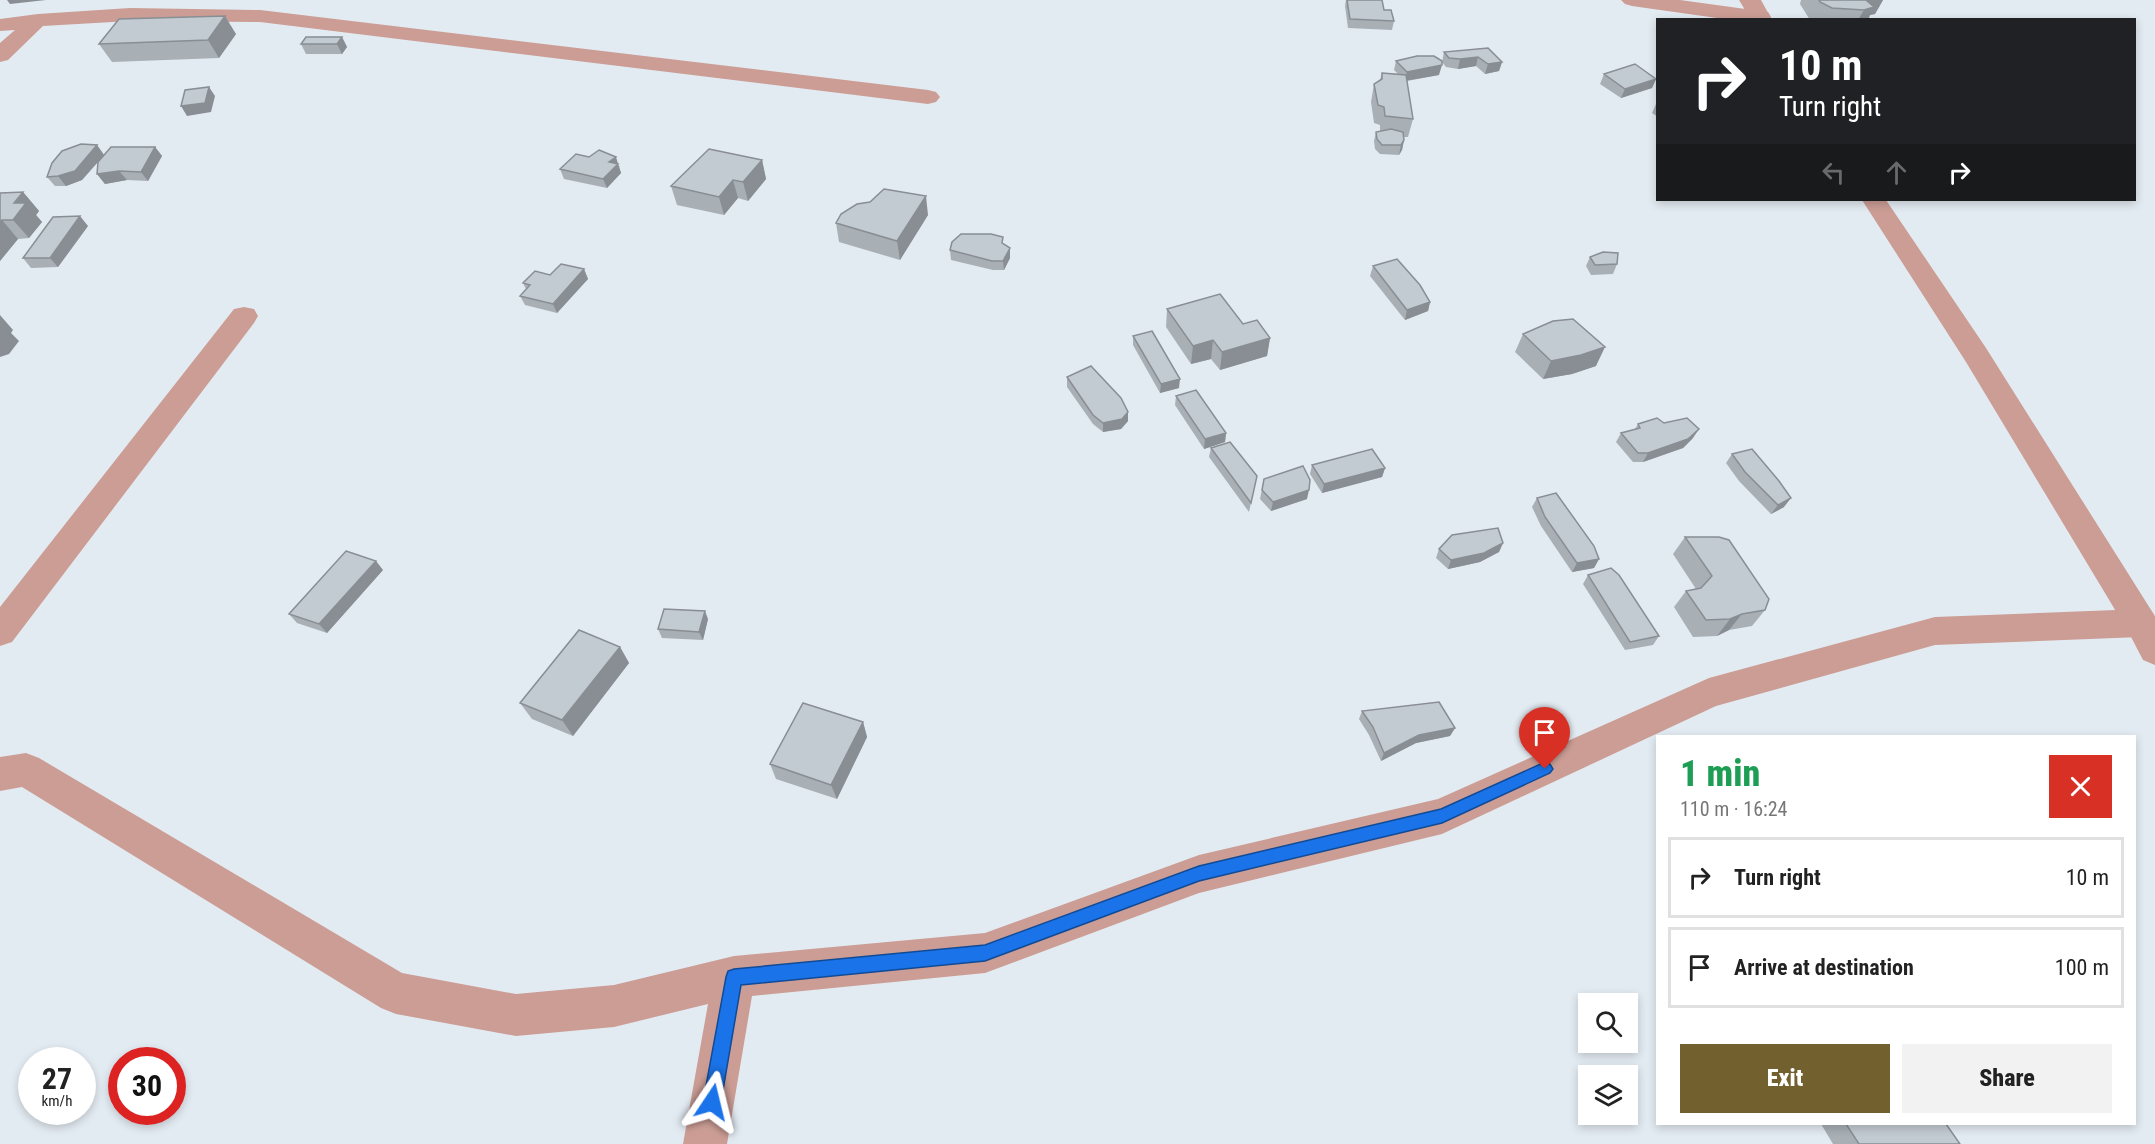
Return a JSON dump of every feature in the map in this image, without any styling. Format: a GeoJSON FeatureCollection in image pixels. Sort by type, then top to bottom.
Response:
{"type":"FeatureCollection","features":[{"type":"Feature","properties":{"kind":"street"},"geometry":{"type":"LineString","coordinates":[[1632,0],[1757,12]]}},
{"type":"Feature","properties":{"kind":"street"},"geometry":{"type":"LineString","coordinates":[[0,25],[166,6],[928,97]]}},
{"type":"Feature","properties":{"kind":"street"},"geometry":{"type":"LineString","coordinates":[[0,55],[38,20]]}},
{"type":"Feature","properties":{"kind":"street"},"geometry":{"type":"LineString","coordinates":[[1875,201],[1976,355],[2148,636]]}},
{"type":"Feature","properties":{"kind":"street"},"geometry":{"type":"LineString","coordinates":[[0,632],[244,316]]}},
{"type":"Feature","properties":{"kind":"street"},"geometry":{"type":"LineString","coordinates":[[0,774],[26,770],[396,993],[516,1015],[614,1006],[734,977],[985,953],[1199,874],[1442,816],[1709,693],[1935,631],[2148,636]]}},
{"type":"Feature","properties":{"kind":"street"},"geometry":{"type":"LineString","coordinates":[[705,1144],[734,977]]}},
{"type":"Feature","properties":{"kind":"building"},"geometry":{"type":"Polygon","coordinates":[[[1347,0],[1382,0],[1384,10],[1391,10],[1394,21],[1350,19],[1347,0]]]}},
{"type":"Feature","properties":{"kind":"building"},"geometry":{"type":"Polygon","coordinates":[[[1819,0],[1866,0],[1874,7],[1864,10],[1832,8],[1819,0]]]}},
{"type":"Feature","properties":{"kind":"building"},"geometry":{"type":"Polygon","coordinates":[[[225,16],[208,40],[99,44],[119,19],[225,16]]]}},
{"type":"Feature","properties":{"kind":"building"},"geometry":{"type":"Polygon","coordinates":[[[306,37],[342,37],[337,44],[301,44],[306,37]]]}},
{"type":"Feature","properties":{"kind":"building"},"geometry":{"type":"Polygon","coordinates":[[[1488,48],[1502,62],[1488,64],[1478,57],[1449,58],[1444,52],[1488,48]]]}},
{"type":"Feature","properties":{"kind":"building"},"geometry":{"type":"Polygon","coordinates":[[[1417,56],[1434,56],[1442,61],[1442,65],[1407,72],[1396,61],[1417,56]]]}},
{"type":"Feature","properties":{"kind":"building"},"geometry":{"type":"Polygon","coordinates":[[[1635,64],[1656,79],[1625,89],[1604,74],[1635,64]]]}},
{"type":"Feature","properties":{"kind":"building"},"geometry":{"type":"Polygon","coordinates":[[[1382,73],[1406,75],[1413,119],[1385,116],[1384,107],[1378,105],[1374,84],[1382,79],[1382,73]]]}},
{"type":"Feature","properties":{"kind":"building"},"geometry":{"type":"Polygon","coordinates":[[[209,87],[205,103],[181,106],[185,90],[209,87]]]}},
{"type":"Feature","properties":{"kind":"building"},"geometry":{"type":"Polygon","coordinates":[[[1391,129],[1403,132],[1404,140],[1401,145],[1382,145],[1377,139],[1376,132],[1391,129]]]}},
{"type":"Feature","properties":{"kind":"building"},"geometry":{"type":"Polygon","coordinates":[[[81,144],[97,145],[75,171],[47,177],[52,163],[62,151],[81,144]]]}},
{"type":"Feature","properties":{"kind":"building"},"geometry":{"type":"Polygon","coordinates":[[[111,147],[155,147],[141,172],[119,171],[97,174],[98,162],[111,147]]]}},
{"type":"Feature","properties":{"kind":"building"},"geometry":{"type":"Polygon","coordinates":[[[709,149],[762,160],[743,182],[733,180],[719,197],[671,186],[709,149]]]}},
{"type":"Feature","properties":{"kind":"building"},"geometry":{"type":"Polygon","coordinates":[[[599,150],[616,157],[609,162],[618,164],[603,179],[560,169],[576,154],[589,157],[599,150]]]}},
{"type":"Feature","properties":{"kind":"building"},"geometry":{"type":"Polygon","coordinates":[[[884,189],[926,196],[897,241],[836,223],[841,214],[857,204],[870,202],[884,189]]]}},
{"type":"Feature","properties":{"kind":"building"},"geometry":{"type":"Polygon","coordinates":[[[23,192],[14,203],[26,203],[13,220],[0,222],[0,193],[23,192]]]}},
{"type":"Feature","properties":{"kind":"building"},"geometry":{"type":"Polygon","coordinates":[[[80,216],[50,258],[23,258],[53,217],[80,216]]]}},
{"type":"Feature","properties":{"kind":"building"},"geometry":{"type":"Polygon","coordinates":[[[961,234],[991,234],[1003,237],[1002,243],[1010,248],[1003,261],[992,261],[950,250],[952,242],[961,234]]]}},
{"type":"Feature","properties":{"kind":"building"},"geometry":{"type":"Polygon","coordinates":[[[1603,252],[1618,253],[1617,264],[1595,265],[1590,257],[1603,252]]]}},
{"type":"Feature","properties":{"kind":"building"},"geometry":{"type":"Polygon","coordinates":[[[1397,259],[1420,285],[1430,302],[1407,310],[1373,266],[1397,259]]]}},
{"type":"Feature","properties":{"kind":"building"},"geometry":{"type":"Polygon","coordinates":[[[561,264],[584,269],[553,304],[520,296],[530,285],[523,283],[535,271],[550,275],[561,264]]]}},
{"type":"Feature","properties":{"kind":"building"},"geometry":{"type":"Polygon","coordinates":[[[1220,294],[1243,324],[1257,320],[1270,338],[1222,352],[1213,340],[1193,346],[1167,309],[1220,294]]]}},
{"type":"Feature","properties":{"kind":"building"},"geometry":{"type":"Polygon","coordinates":[[[1573,319],[1605,347],[1551,361],[1523,334],[1553,321],[1573,319]]]}},
{"type":"Feature","properties":{"kind":"building"},"geometry":{"type":"Polygon","coordinates":[[[1152,331],[1180,379],[1161,384],[1133,336],[1152,331]]]}},
{"type":"Feature","properties":{"kind":"building"},"geometry":{"type":"Polygon","coordinates":[[[1091,366],[1121,398],[1128,412],[1122,419],[1103,423],[1093,415],[1067,377],[1091,366]]]}},
{"type":"Feature","properties":{"kind":"building"},"geometry":{"type":"Polygon","coordinates":[[[1196,390],[1226,433],[1205,439],[1176,396],[1196,390]]]}},
{"type":"Feature","properties":{"kind":"building"},"geometry":{"type":"Polygon","coordinates":[[[1657,418],[1664,423],[1687,418],[1699,429],[1688,439],[1648,453],[1638,453],[1621,433],[1640,428],[1638,424],[1657,418]]]}},
{"type":"Feature","properties":{"kind":"building"},"geometry":{"type":"Polygon","coordinates":[[[1230,442],[1257,476],[1251,503],[1211,448],[1230,442]]]}},
{"type":"Feature","properties":{"kind":"building"},"geometry":{"type":"Polygon","coordinates":[[[1372,449],[1385,468],[1324,484],[1312,465],[1372,449]]]}},
{"type":"Feature","properties":{"kind":"building"},"geometry":{"type":"Polygon","coordinates":[[[1752,449],[1791,498],[1778,505],[1745,472],[1732,454],[1752,449]]]}},
{"type":"Feature","properties":{"kind":"building"},"geometry":{"type":"Polygon","coordinates":[[[1303,466],[1310,480],[1309,490],[1273,502],[1262,490],[1264,479],[1303,466]]]}},
{"type":"Feature","properties":{"kind":"building"},"geometry":{"type":"Polygon","coordinates":[[[1556,493],[1594,546],[1599,559],[1577,563],[1545,517],[1537,498],[1556,493]]]}},
{"type":"Feature","properties":{"kind":"building"},"geometry":{"type":"Polygon","coordinates":[[[1498,528],[1503,543],[1484,553],[1451,560],[1439,549],[1452,535],[1498,528]]]}},
{"type":"Feature","properties":{"kind":"building"},"geometry":{"type":"Polygon","coordinates":[[[1685,537],[1719,537],[1729,540],[1769,599],[1765,610],[1742,614],[1730,619],[1706,620],[1686,591],[1701,588],[1712,576],[1685,537]]]}},
{"type":"Feature","properties":{"kind":"building"},"geometry":{"type":"Polygon","coordinates":[[[346,551],[376,561],[319,624],[289,614],[346,551]]]}},
{"type":"Feature","properties":{"kind":"building"},"geometry":{"type":"Polygon","coordinates":[[[1611,568],[1619,575],[1659,636],[1630,642],[1588,575],[1611,568]]]}},
{"type":"Feature","properties":{"kind":"building"},"geometry":{"type":"Polygon","coordinates":[[[664,609],[705,611],[699,632],[658,629],[664,609]]]}},
{"type":"Feature","properties":{"kind":"building"},"geometry":{"type":"Polygon","coordinates":[[[579,630],[620,647],[562,720],[520,703],[579,630]]]}},
{"type":"Feature","properties":{"kind":"building"},"geometry":{"type":"Polygon","coordinates":[[[1439,702],[1455,728],[1419,735],[1384,753],[1373,727],[1362,711],[1439,702]]]}},
{"type":"Feature","properties":{"kind":"building"},"geometry":{"type":"Polygon","coordinates":[[[803,703],[863,722],[831,785],[770,764],[803,703]]]}},
{"type":"Feature","properties":{"kind":"building"},"geometry":{"type":"Polygon","coordinates":[[[1847,1125],[1947,1125],[1960,1144],[1859,1144],[1847,1125]]]}},
{"type":"Feature","properties":{"kind":"route"},"geometry":{"type":"LineString","coordinates":[[712,1102],[734,977],[985,953],[1199,874],[1442,816],[1545,769]]}}]}
